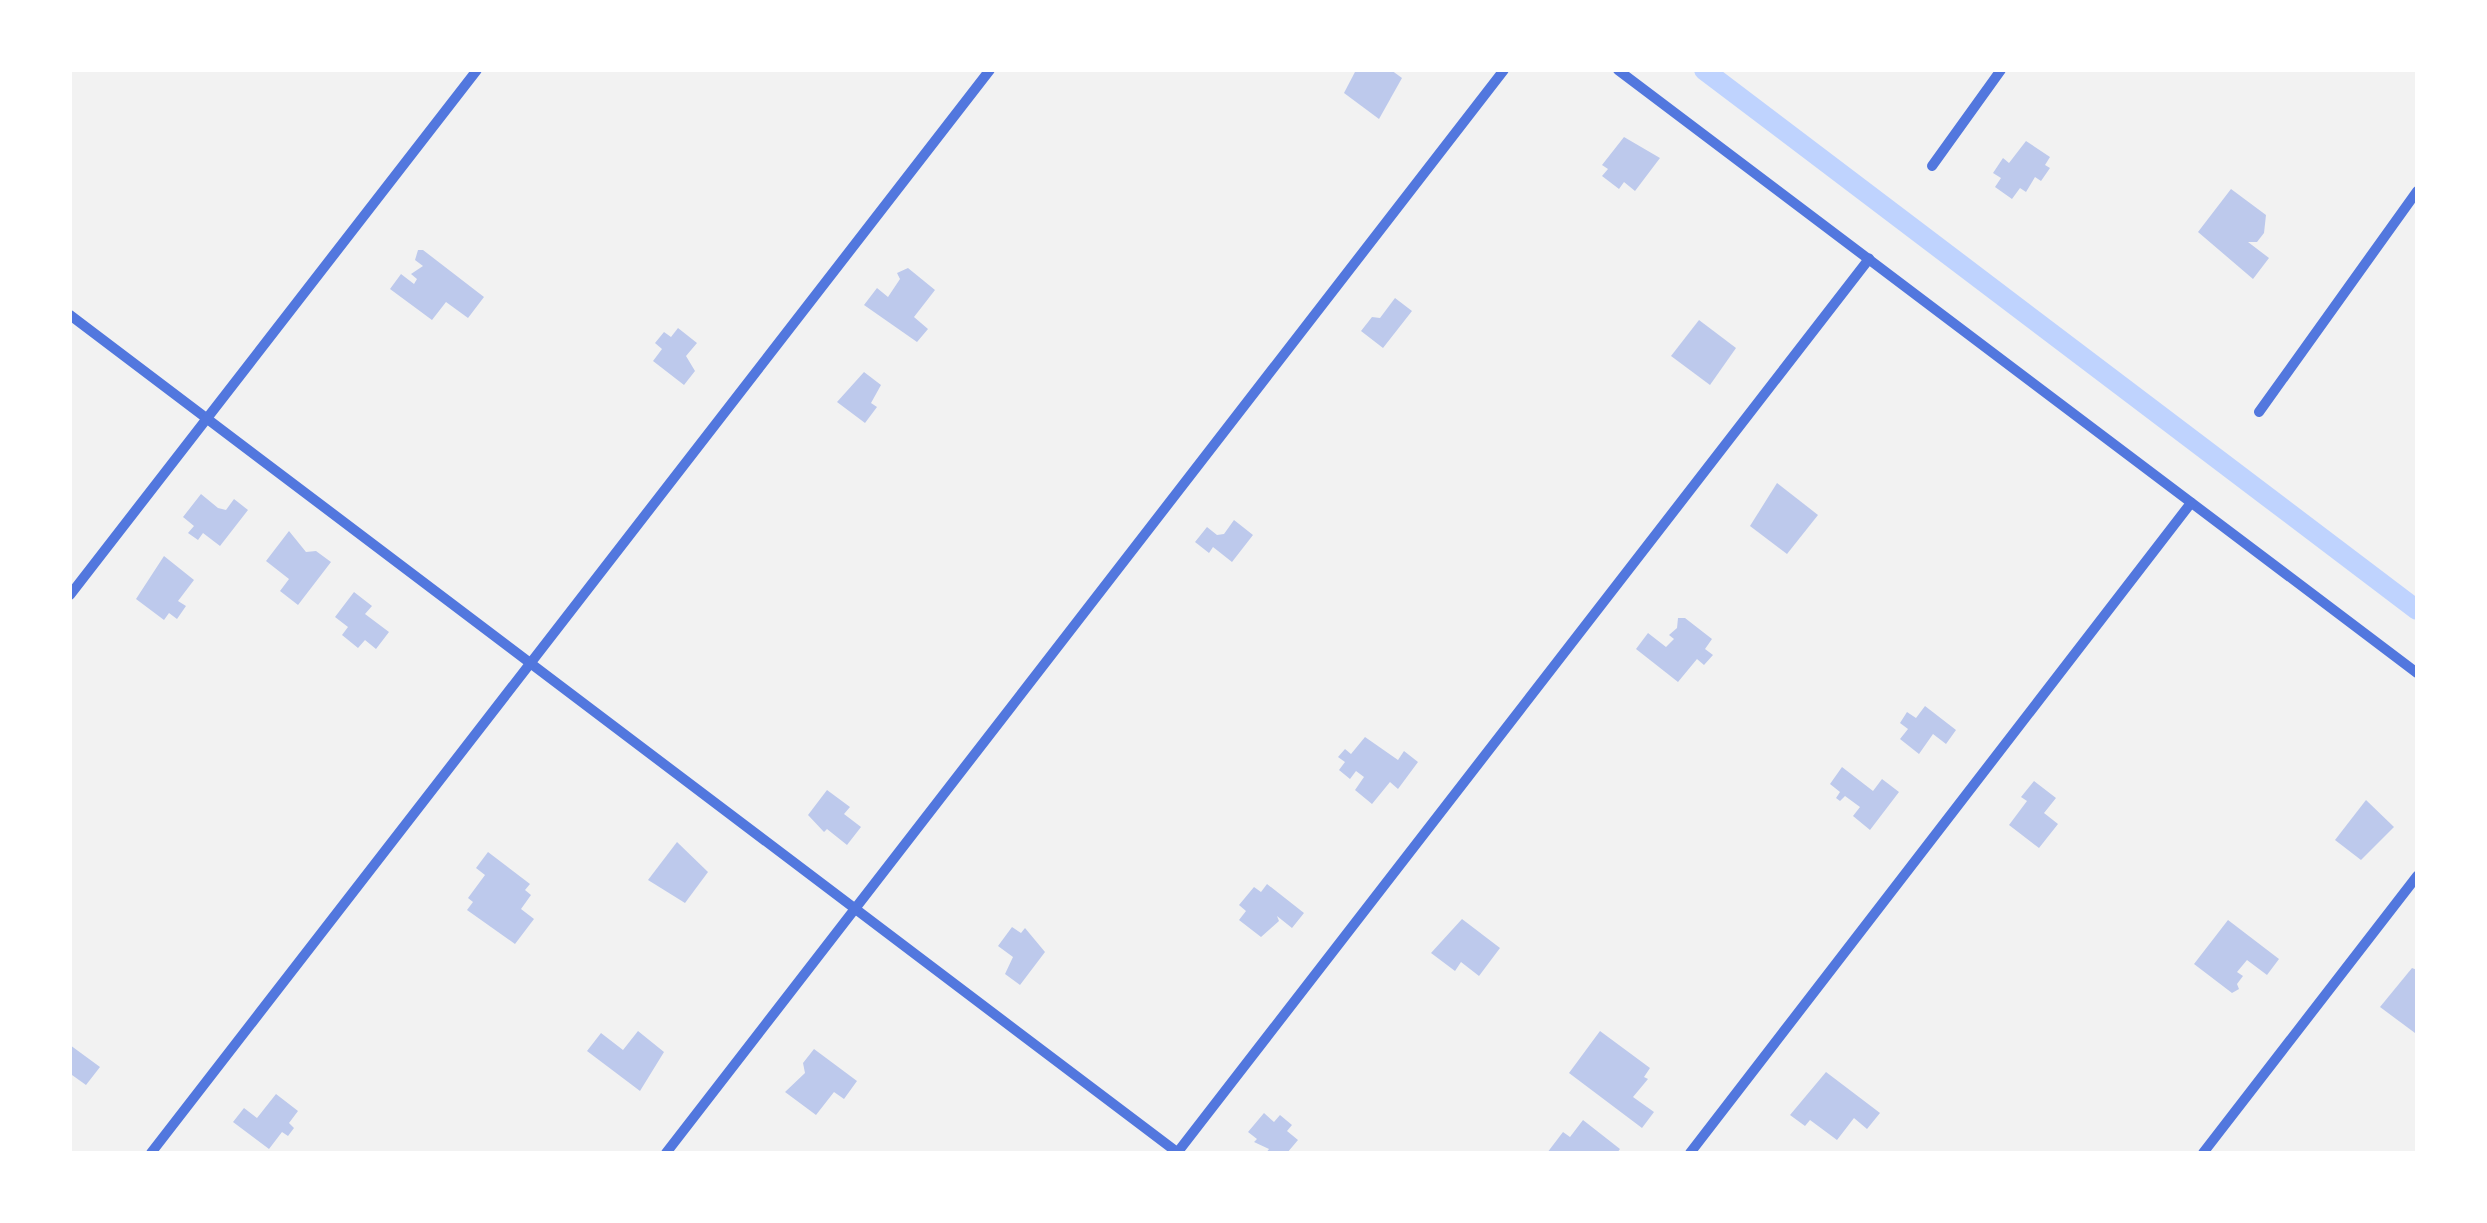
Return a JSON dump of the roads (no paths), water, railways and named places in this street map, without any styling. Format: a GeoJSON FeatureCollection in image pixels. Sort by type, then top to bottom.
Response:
{"type":"FeatureCollection","features":[{"type":"Feature","properties":{"kind":"street"},"geometry":{"type":"LineString","coordinates":[[70,595],[476,70]]}},
{"type":"Feature","properties":{"kind":"street"},"geometry":{"type":"LineString","coordinates":[[151,1153],[990,70]]}},
{"type":"Feature","properties":{"kind":"street"},"geometry":{"type":"LineString","coordinates":[[666,1153],[1504,70]]}},
{"type":"Feature","properties":{"kind":"street"},"geometry":{"type":"LineString","coordinates":[[1618,70],[2417,673]]}},
{"type":"Feature","properties":{"kind":"street"},"geometry":{"type":"LineString","coordinates":[[1932,166],[2001,70]]}},
{"type":"Feature","properties":{"kind":"street"},"geometry":{"type":"LineString","coordinates":[[2259,412],[2417,190]]}},
{"type":"Feature","properties":{"kind":"street"},"geometry":{"type":"LineString","coordinates":[[70,315],[1177,1153],[1869,259]]}},
{"type":"Feature","properties":{"kind":"street"},"geometry":{"type":"LineString","coordinates":[[1690,1153],[2191,503]]}},
{"type":"Feature","properties":{"kind":"street"},"geometry":{"type":"LineString","coordinates":[[2203,1153],[2417,876]]}},
{"type":"Feature","properties":{"kind":"waterway"},"geometry":{"type":"LineString","coordinates":[[1704,70],[2417,610]]}}]}
